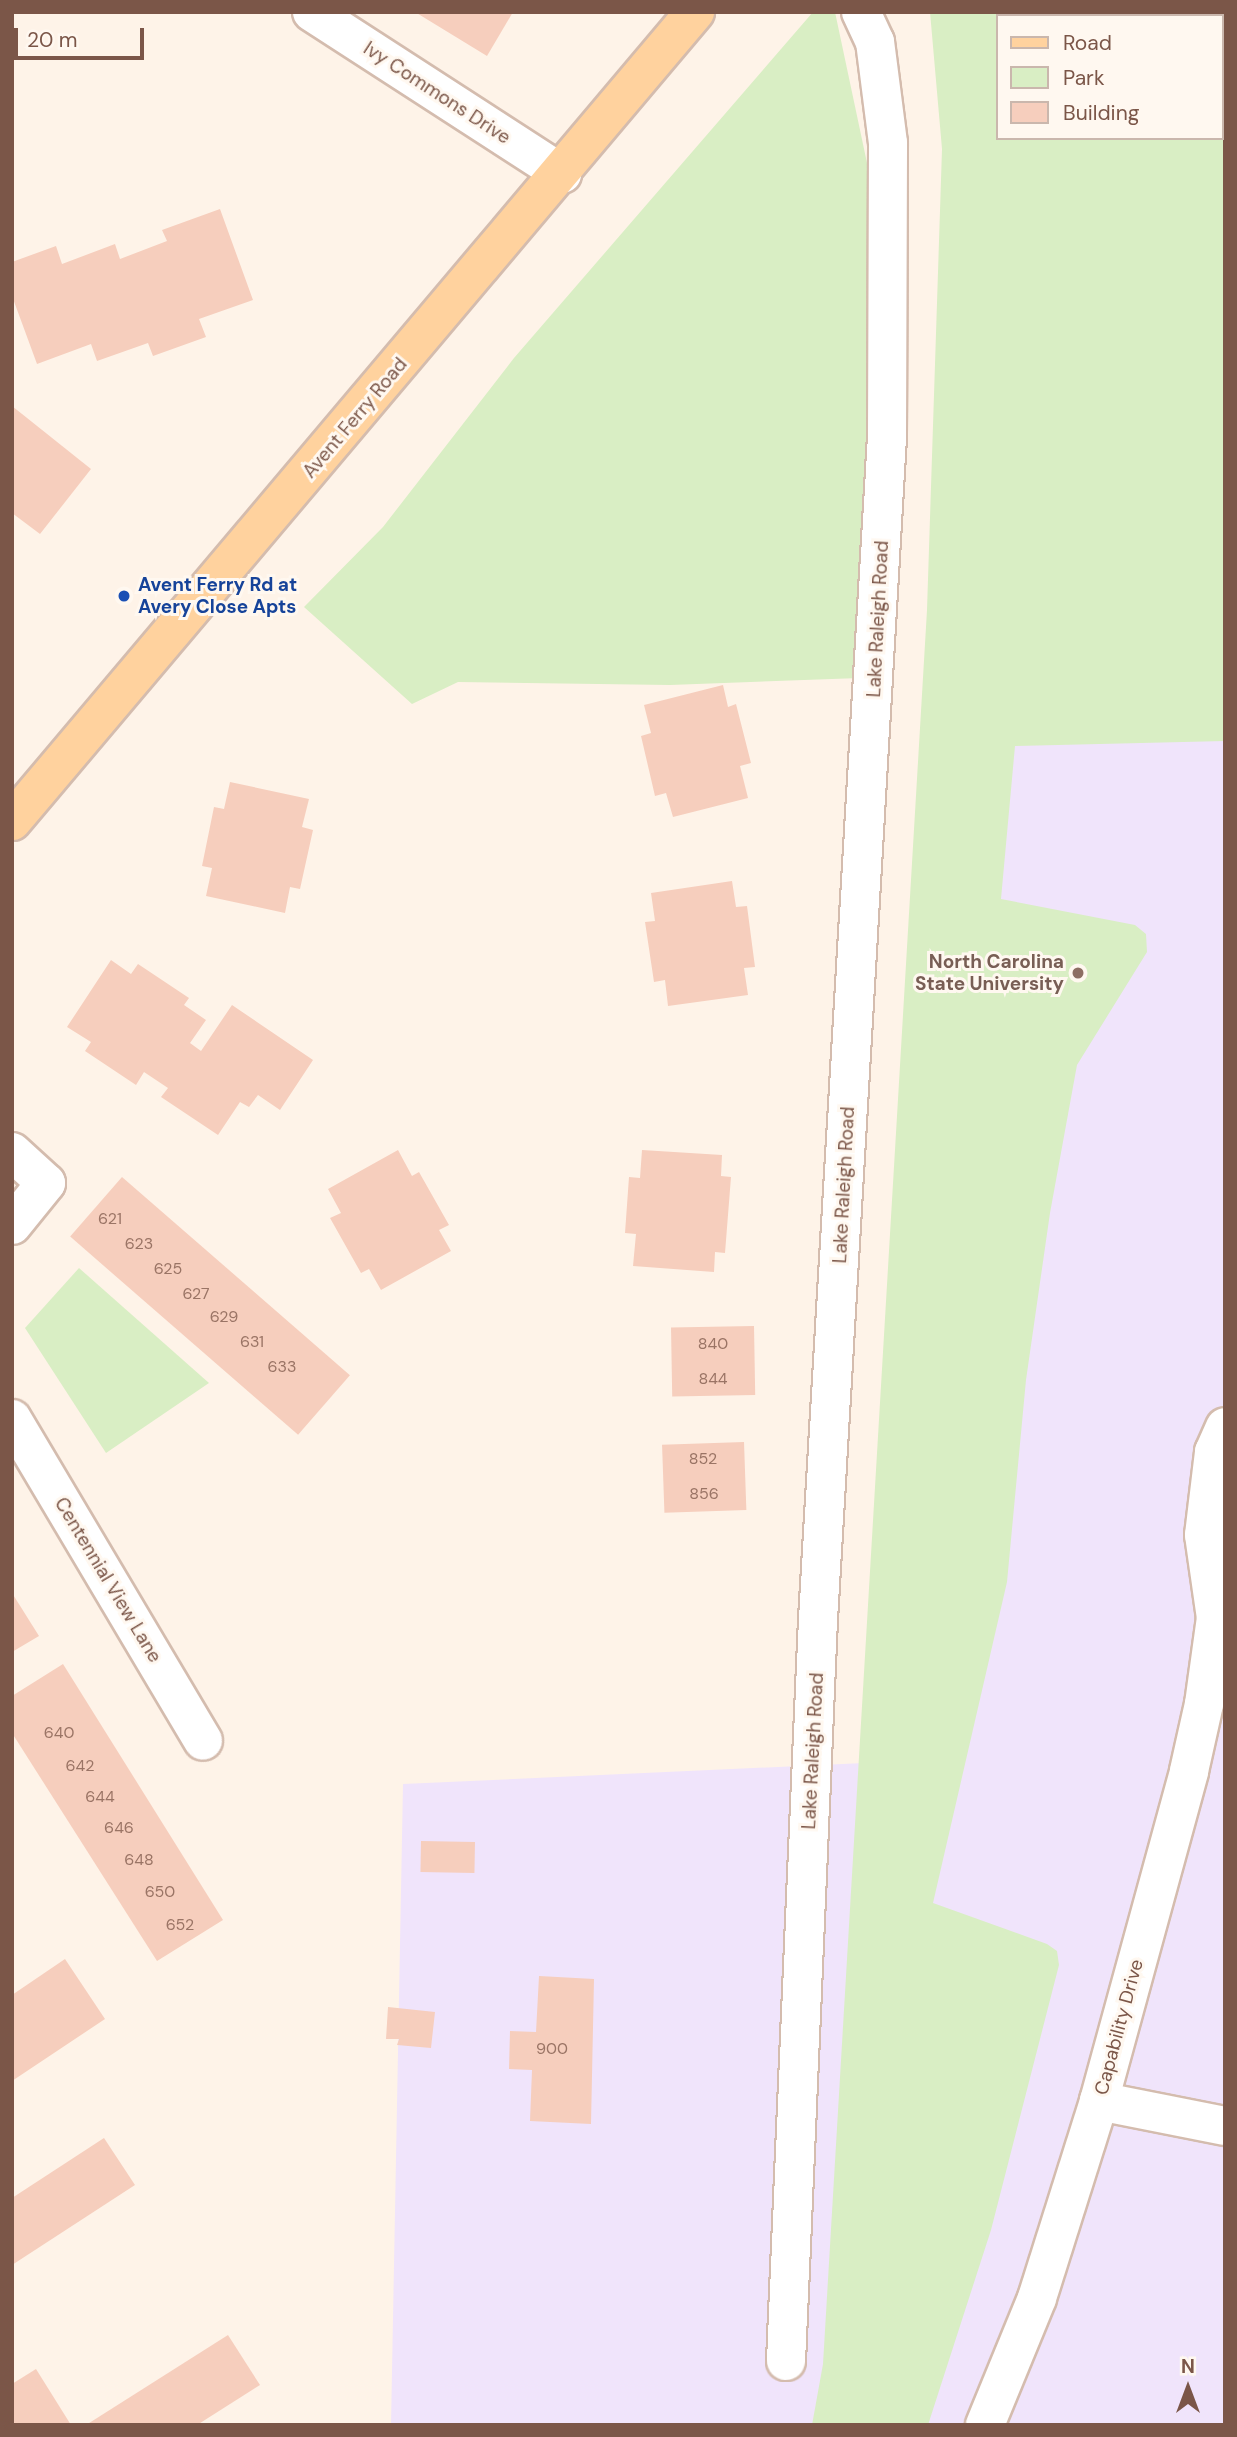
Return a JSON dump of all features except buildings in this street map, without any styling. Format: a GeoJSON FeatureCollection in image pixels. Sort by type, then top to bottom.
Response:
{"type":"FeatureCollection","features":[{"type":"Feature","properties":{"kind":"main road","name":"Avent Ferry Road"},"geometry":{"type":"LineString","coordinates":[[12,821],[562,174],[695,12]]}},
{"type":"Feature","properties":{"kind":"street","name":"Ivy Commons Drive"},"geometry":{"type":"LineString","coordinates":[[312,12],[562,174]]}},
{"type":"Feature","properties":{"kind":"street","name":"Lake Raleigh Road"},"geometry":{"type":"LineString","coordinates":[[786,2361],[818,1619],[887,436],[888,143],[875,42],[861,12]]}},
{"type":"Feature","properties":{"kind":"street"},"geometry":{"type":"LineString","coordinates":[[12,1153],[46,1183],[12,1225]]}},
{"type":"Feature","properties":{"kind":"street","name":"Centennial View Lane"},"geometry":{"type":"LineString","coordinates":[[12,1419],[203,1741]]}},
{"type":"Feature","properties":{"kind":"street","name":"Capability Drive"},"geometry":{"type":"LineString","coordinates":[[985,2425],[1037,2298],[1099,2101],[1189,1771],[1204,1704],[1220,1608],[1204,1535],[1214,1452],[1225,1427]]}},
{"type":"Feature","properties":{"kind":"street"},"geometry":{"type":"LineString","coordinates":[[1099,2101],[1225,2126]]}},
{"type":"Feature","properties":{"kind":"shaded area","name":"North Carolina State University"},"geometry":{"type":"Polygon","coordinates":[[[978,12],[1225,12],[1225,2425],[391,2425],[403,1784],[864,1763],[978,12]]]}},
{"type":"Feature","properties":{"kind":"green space"},"geometry":{"type":"Polygon","coordinates":[[[813,12],[835,12],[867,163],[874,385],[860,678],[670,685],[458,682],[412,704],[304,607],[383,527],[514,358],[813,12]]]}},
{"type":"Feature","properties":{"kind":"green space"},"geometry":{"type":"Polygon","coordinates":[[[930,12],[1225,12],[1225,741],[1015,746],[1001,899],[1135,925],[1146,934],[1147,952],[1077,1065],[1050,1213],[1026,1380],[1007,1582],[933,1903],[1047,1944],[1057,1951],[1059,1965],[991,2230],[928,2425],[812,2425],[823,2364],[927,610],[942,149],[930,12]]]}},
{"type":"Feature","properties":{"kind":"green space"},"geometry":{"type":"Polygon","coordinates":[[[79,1268],[209,1383],[106,1453],[25,1328],[79,1268]]]}},
{"type":"Feature","properties":{"kind":"place","name":"Avent Ferry Rd at Avery Close Apts"},"geometry":{"type":"Point","coordinates":[124,596]}},
{"type":"Feature","properties":{"kind":"place","name":"North Carolina State University"},"geometry":{"type":"Point","coordinates":[1078,973]}}]}
